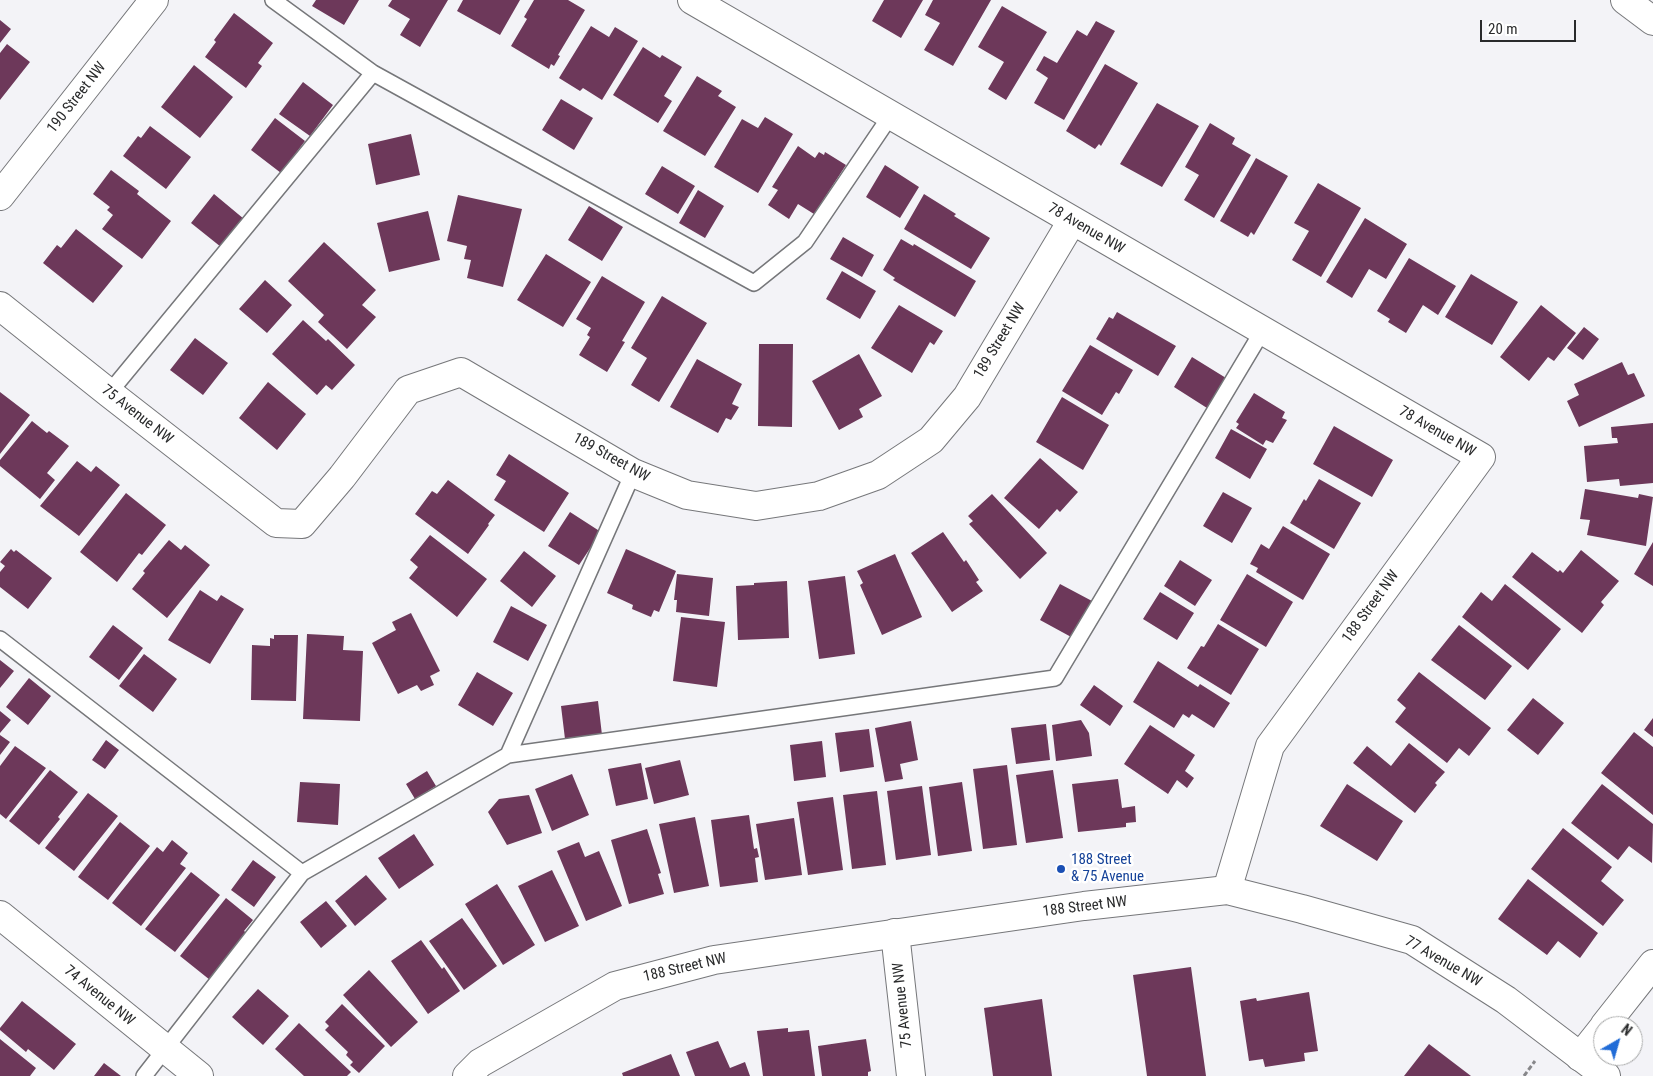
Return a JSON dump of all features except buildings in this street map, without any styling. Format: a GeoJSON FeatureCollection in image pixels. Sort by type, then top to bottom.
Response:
{"type":"FeatureCollection","features":[{"type":"Feature","properties":{"kind":"main road","name":"190 Street NW"},"geometry":{"type":"LineString","coordinates":[[0,196],[154,0]]}},
{"type":"Feature","properties":{"kind":"main road","name":"78 Avenue NW"},"geometry":{"type":"LineString","coordinates":[[692,0],[1480,457]]}},
{"type":"Feature","properties":{"kind":"main road"},"geometry":{"type":"LineString","coordinates":[[1625,0],[1653,21]]}},
{"type":"Feature","properties":{"kind":"main road","name":"189 Street NW"},"geometry":{"type":"LineString","coordinates":[[276,523],[302,524],[342,477],[408,390],[460,372],[633,473],[688,495],[756,506],[819,496],[878,475],[931,440],[967,397],[1072,221]]}},
{"type":"Feature","properties":{"kind":"main road","name":"75 Avenue NW"},"geometry":{"type":"LineString","coordinates":[[0,306],[276,523]]}},
{"type":"Feature","properties":{"kind":"main road","name":"188 Street NW"},"geometry":{"type":"LineString","coordinates":[[467,1076],[480,1064],[615,986],[714,960],[1084,906],[1226,890],[1270,746],[1480,457]]}},
{"type":"Feature","properties":{"kind":"main road","name":"77 Avenue NW"},"geometry":{"type":"LineString","coordinates":[[1226,890],[1312,911],[1412,940],[1506,1000],[1606,1076]]}},
{"type":"Feature","properties":{"kind":"main road","name":"74 Avenue NW"},"geometry":{"type":"LineString","coordinates":[[0,915],[199,1076]]}},
{"type":"Feature","properties":{"kind":"main road","name":"75 Avenue NW"},"geometry":{"type":"LineString","coordinates":[[895,933],[911,1076]]}},
{"type":"Feature","properties":{"kind":"main road"},"geometry":{"type":"LineString","coordinates":[[1613,1016],[1653,964]]}},
{"type":"Feature","properties":{"kind":"main road"},"geometry":{"type":"LineString","coordinates":[[1580,1057],[1593,1041]]}},
{"type":"Feature","properties":{"kind":"lane"},"geometry":{"type":"LineString","coordinates":[[273,0],[373,73],[754,283],[805,242],[891,115]]}},
{"type":"Feature","properties":{"kind":"lane"},"geometry":{"type":"LineString","coordinates":[[109,393],[373,73]]}},
{"type":"Feature","properties":{"kind":"lane"},"geometry":{"type":"LineString","coordinates":[[144,1076],[302,873],[508,755],[1055,678],[1263,330]]}},
{"type":"Feature","properties":{"kind":"lane"},"geometry":{"type":"LineString","coordinates":[[508,755],[633,473]]}},
{"type":"Feature","properties":{"kind":"lane"},"geometry":{"type":"LineString","coordinates":[[0,639],[302,873]]}},
{"type":"Feature","properties":{"kind":"path"},"geometry":{"type":"LineString","coordinates":[[1524,1076],[1535,1061]]}},
{"type":"Feature","properties":{"kind":"place","name":"188 Street & 75 Avenue"},"geometry":{"type":"Point","coordinates":[1061,869]}}]}
